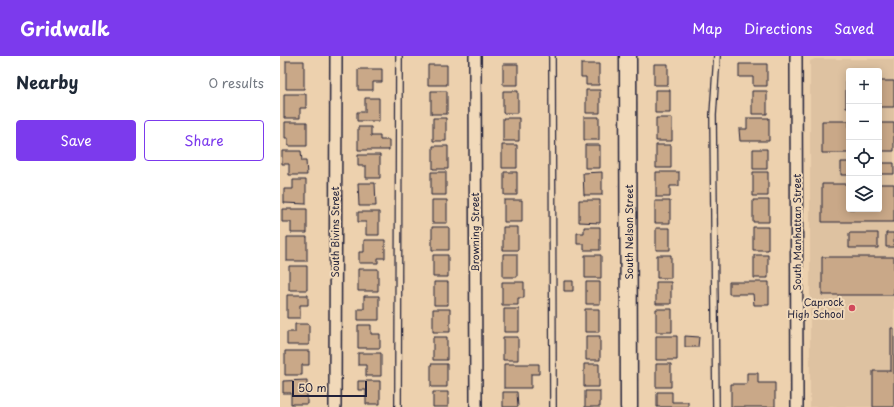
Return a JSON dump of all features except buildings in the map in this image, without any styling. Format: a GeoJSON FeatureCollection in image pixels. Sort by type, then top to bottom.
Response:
{"type":"FeatureCollection","features":[{"type":"Feature","properties":{"kind":"street","name":"South Bivins Street"},"geometry":{"type":"LineString","coordinates":[[335,407],[336,56]]}},
{"type":"Feature","properties":{"kind":"street","name":"Browning Street"},"geometry":{"type":"LineString","coordinates":[[475,56],[476,407]]}},
{"type":"Feature","properties":{"kind":"street","name":"South Nelson Street"},"geometry":{"type":"LineString","coordinates":[[628,56],[629,407]]}},
{"type":"Feature","properties":{"kind":"street","name":"South Manhattan Street"},"geometry":{"type":"LineString","coordinates":[[796,56],[797,407]]}},
{"type":"Feature","properties":{"kind":"lane"},"geometry":{"type":"LineString","coordinates":[[398,407],[399,56]]}},
{"type":"Feature","properties":{"kind":"lane"},"geometry":{"type":"LineString","coordinates":[[552,56],[553,407]]}},
{"type":"Feature","properties":{"kind":"lane"},"geometry":{"type":"LineString","coordinates":[[716,407],[713,114],[717,56]]}},
{"type":"Feature","properties":{"kind":"shaded area","name":"Caprock High School"},"geometry":{"type":"Polygon","coordinates":[[[815,59],[894,59],[894,407],[810,407],[810,61],[815,59]]]}},
{"type":"Feature","properties":{"kind":"place","name":"Caprock High School"},"geometry":{"type":"Point","coordinates":[852,308]}}]}
